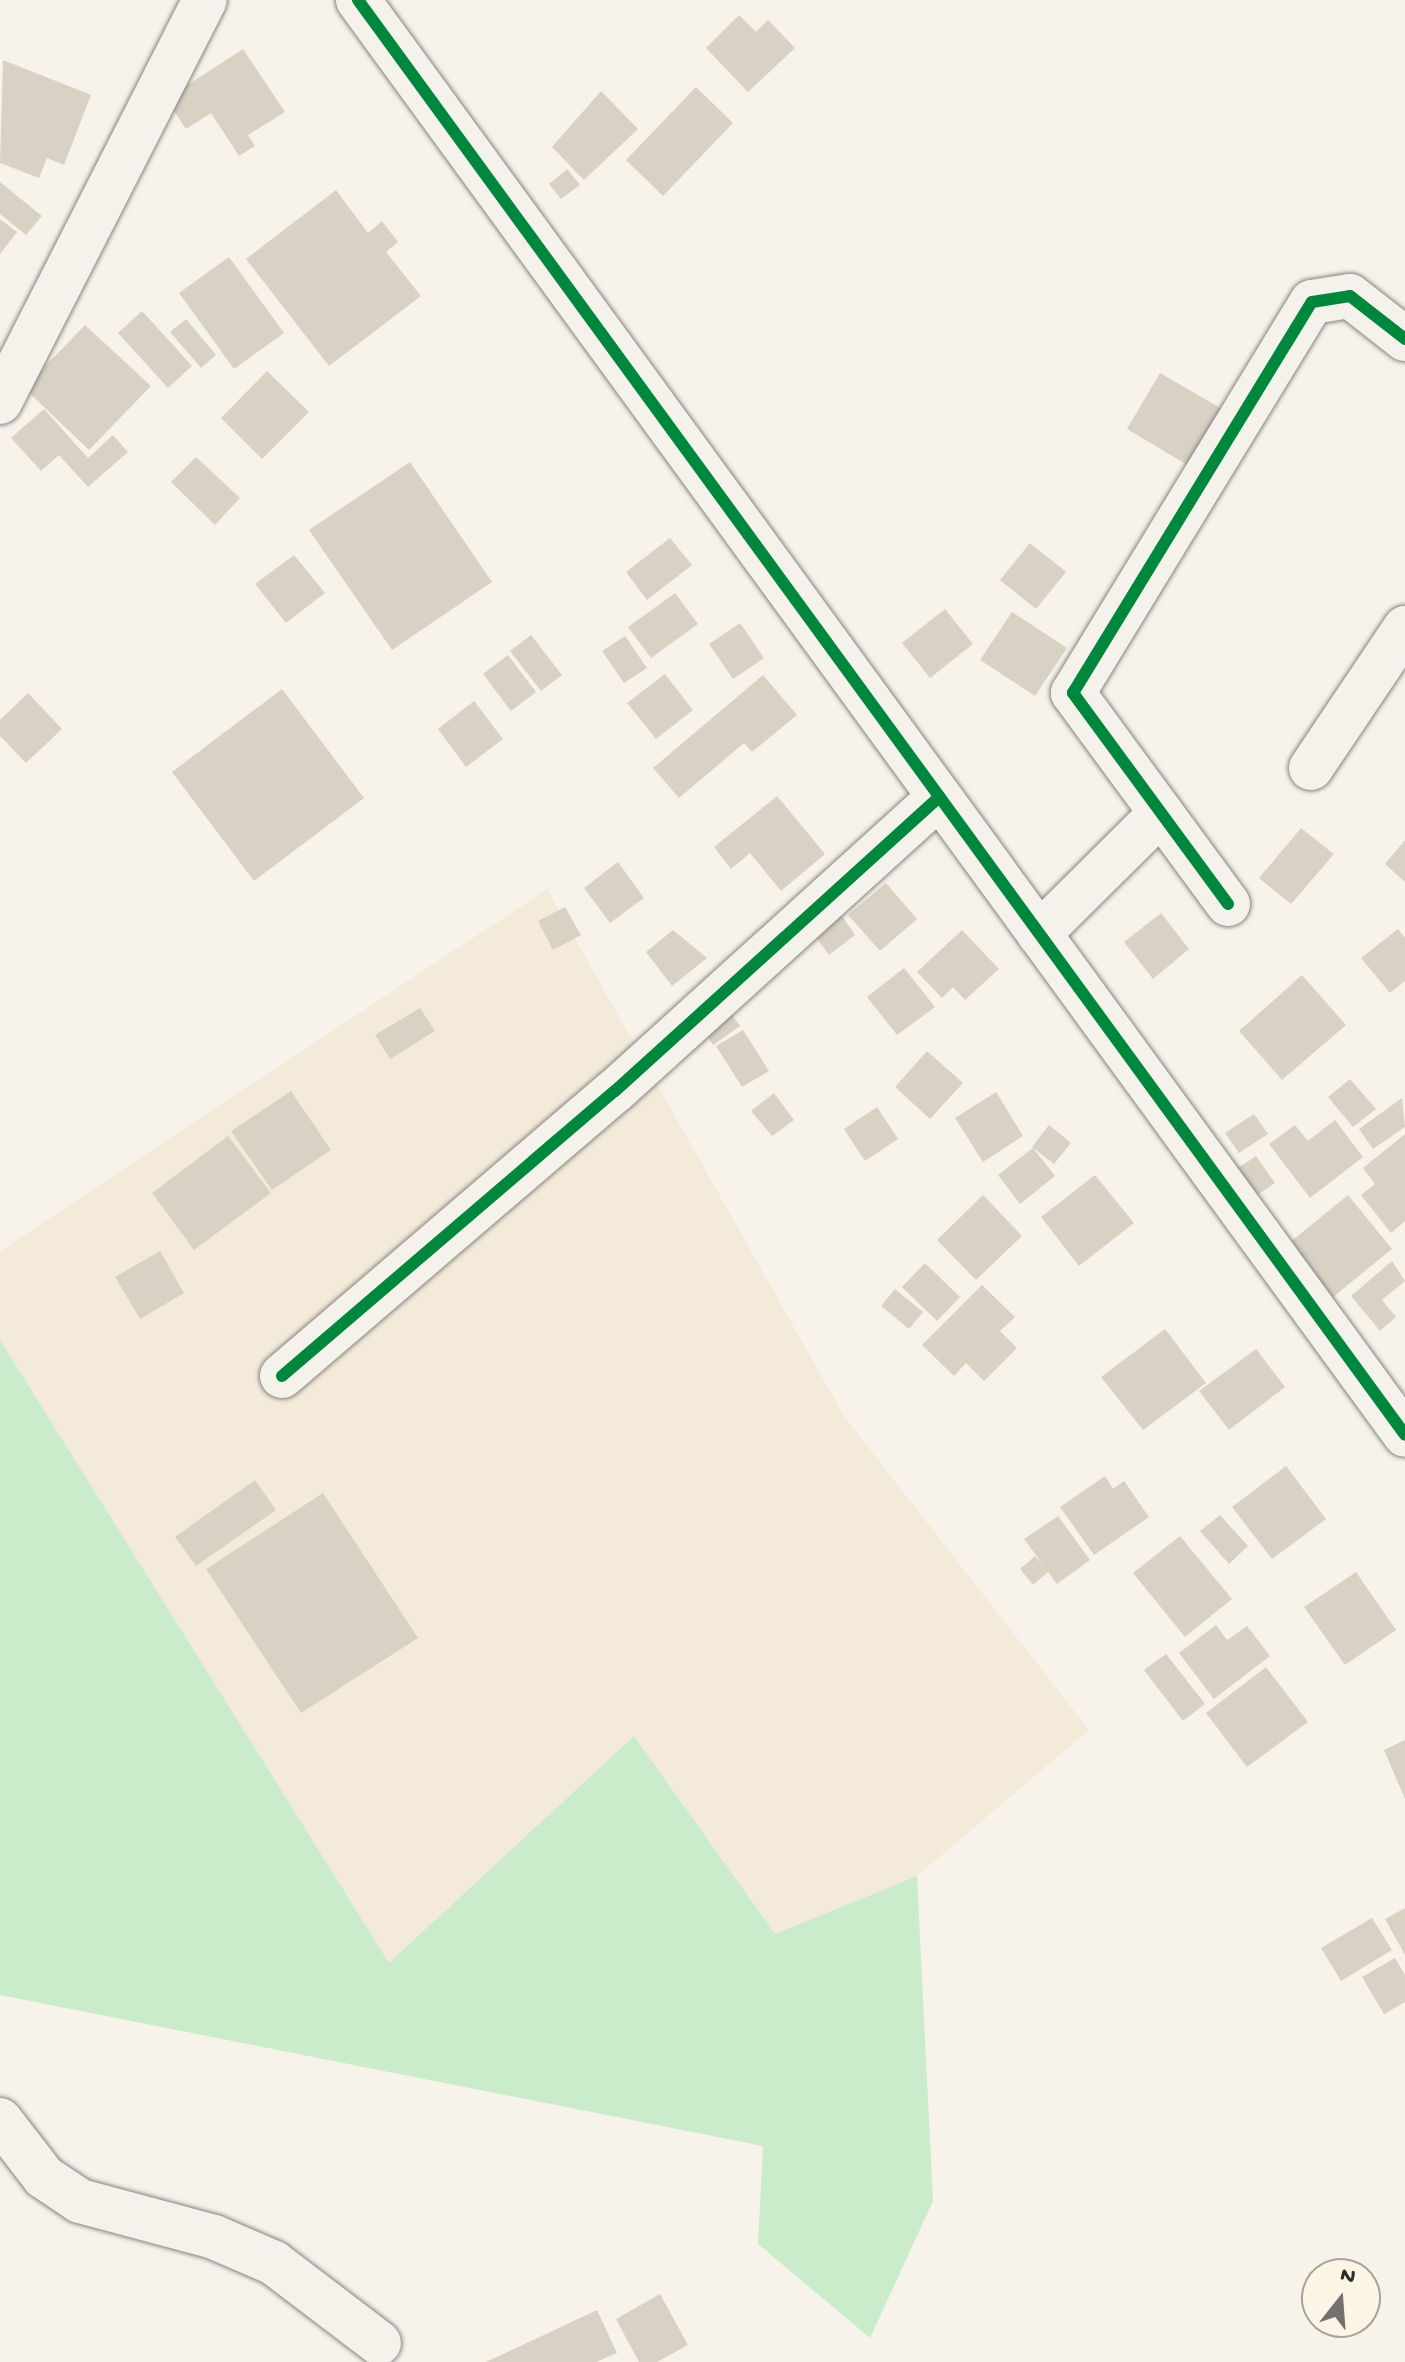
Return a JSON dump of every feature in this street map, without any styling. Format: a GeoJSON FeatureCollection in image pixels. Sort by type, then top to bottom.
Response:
{"type":"FeatureCollection","features":[{"type":"Feature","properties":{"kind":"street"},"geometry":{"type":"LineString","coordinates":[[0,402],[205,0]]}},
{"type":"Feature","properties":{"kind":"street"},"geometry":{"type":"LineString","coordinates":[[358,0],[1405,1435]]}},
{"type":"Feature","properties":{"kind":"street"},"geometry":{"type":"LineString","coordinates":[[1228,904],[1073,693],[1312,302],[1336,293],[1350,296],[1405,339]]}},
{"type":"Feature","properties":{"kind":"street"},"geometry":{"type":"LineString","coordinates":[[1311,768],[1405,628]]}},
{"type":"Feature","properties":{"kind":"street"},"geometry":{"type":"LineString","coordinates":[[282,1376],[615,1091],[939,797]]}},
{"type":"Feature","properties":{"kind":"street"},"geometry":{"type":"LineString","coordinates":[[1039,934],[1161,813]]}},
{"type":"Feature","properties":{"kind":"street"},"geometry":{"type":"LineString","coordinates":[[0,2120],[44,2177],[80,2201],[214,2237],[274,2263],[379,2343]]}},
{"type":"Feature","properties":{"kind":"shaded area"},"geometry":{"type":"Polygon","coordinates":[[[547,889],[844,1416],[1089,1730],[917,1876],[775,1934],[634,1736],[389,1964],[0,1340],[0,1251],[547,889]]]}},
{"type":"Feature","properties":{"kind":"green space"},"geometry":{"type":"Polygon","coordinates":[[[0,1340],[389,1963],[634,1736],[775,1934],[917,1876],[933,2201],[870,2338],[758,2244],[763,2146],[0,1995],[0,1340]]]}},
{"type":"Feature","properties":{"kind":"building"},"geometry":{"type":"Polygon","coordinates":[[[739,15],[756,32],[768,20],[795,48],[748,92],[706,48],[739,15]]]}},
{"type":"Feature","properties":{"kind":"building"},"geometry":{"type":"Polygon","coordinates":[[[243,49],[285,112],[248,135],[255,146],[239,156],[211,113],[186,129],[166,99],[243,49]]]}},
{"type":"Feature","properties":{"kind":"building"},"geometry":{"type":"Polygon","coordinates":[[[3,60],[91,95],[64,165],[47,158],[39,178],[0,163],[3,60]]]}},
{"type":"Feature","properties":{"kind":"building"},"geometry":{"type":"Polygon","coordinates":[[[696,87],[733,123],[663,196],[626,160],[696,87]]]}},
{"type":"Feature","properties":{"kind":"building"},"geometry":{"type":"Polygon","coordinates":[[[601,91],[638,129],[584,180],[552,147],[601,91]]]}},
{"type":"Feature","properties":{"kind":"building"},"geometry":{"type":"Polygon","coordinates":[[[567,169],[580,185],[561,199],[549,184],[567,169]]]}},
{"type":"Feature","properties":{"kind":"building"},"geometry":{"type":"Polygon","coordinates":[[[0,182],[42,216],[26,235],[0,214],[0,182]]]}},
{"type":"Feature","properties":{"kind":"building"},"geometry":{"type":"Polygon","coordinates":[[[336,190],[368,233],[382,221],[398,242],[386,252],[421,296],[329,366],[246,259],[336,190]]]}},
{"type":"Feature","properties":{"kind":"building"},"geometry":{"type":"Polygon","coordinates":[[[0,219],[17,232],[0,254],[0,219]]]}},
{"type":"Feature","properties":{"kind":"building"},"geometry":{"type":"Polygon","coordinates":[[[229,257],[284,333],[234,369],[179,293],[229,257]]]}},
{"type":"Feature","properties":{"kind":"building"},"geometry":{"type":"Polygon","coordinates":[[[142,311],[192,366],[168,388],[118,333],[142,311]]]}},
{"type":"Feature","properties":{"kind":"building"},"geometry":{"type":"Polygon","coordinates":[[[186,319],[216,355],[201,368],[170,332],[186,319]]]}},
{"type":"Feature","properties":{"kind":"building"},"geometry":{"type":"Polygon","coordinates":[[[85,325],[151,386],[89,450],[24,388],[85,325]]]}},
{"type":"Feature","properties":{"kind":"building"},"geometry":{"type":"Polygon","coordinates":[[[267,371],[309,412],[262,459],[221,418],[267,371]]]}},
{"type":"Feature","properties":{"kind":"building"},"geometry":{"type":"Polygon","coordinates":[[[1160,373],[1222,409],[1189,466],[1127,429],[1160,373]]]}},
{"type":"Feature","properties":{"kind":"building"},"geometry":{"type":"Polygon","coordinates":[[[44,409],[88,458],[113,435],[128,452],[88,487],[59,455],[41,471],[11,438],[44,409]]]}},
{"type":"Feature","properties":{"kind":"building"},"geometry":{"type":"Polygon","coordinates":[[[196,457],[240,498],[215,525],[171,482],[196,457]]]}},
{"type":"Feature","properties":{"kind":"building"},"geometry":{"type":"Polygon","coordinates":[[[410,462],[492,582],[392,650],[309,530],[410,462]]]}},
{"type":"Feature","properties":{"kind":"building"},"geometry":{"type":"Polygon","coordinates":[[[670,538],[692,565],[647,600],[626,572],[670,538]]]}},
{"type":"Feature","properties":{"kind":"building"},"geometry":{"type":"Polygon","coordinates":[[[1030,543],[1066,572],[1036,609],[1000,580],[1030,543]]]}},
{"type":"Feature","properties":{"kind":"building"},"geometry":{"type":"Polygon","coordinates":[[[294,555],[325,593],[286,623],[255,584],[294,555]]]}},
{"type":"Feature","properties":{"kind":"building"},"geometry":{"type":"Polygon","coordinates":[[[675,593],[698,624],[651,658],[628,627],[675,593]]]}},
{"type":"Feature","properties":{"kind":"building"},"geometry":{"type":"Polygon","coordinates":[[[945,609],[973,644],[930,678],[902,643],[945,609]]]}},
{"type":"Feature","properties":{"kind":"building"},"geometry":{"type":"Polygon","coordinates":[[[1012,612],[1067,648],[1035,696],[980,660],[1012,612]]]}},
{"type":"Feature","properties":{"kind":"building"},"geometry":{"type":"Polygon","coordinates":[[[740,623],[764,658],[733,679],[709,644],[740,623]]]}},
{"type":"Feature","properties":{"kind":"building"},"geometry":{"type":"Polygon","coordinates":[[[531,635],[562,675],[541,691],[510,651],[531,635]]]}},
{"type":"Feature","properties":{"kind":"building"},"geometry":{"type":"Polygon","coordinates":[[[625,636],[647,668],[624,683],[602,651],[625,636]]]}},
{"type":"Feature","properties":{"kind":"building"},"geometry":{"type":"Polygon","coordinates":[[[508,655],[536,692],[511,711],[483,674],[508,655]]]}},
{"type":"Feature","properties":{"kind":"building"},"geometry":{"type":"Polygon","coordinates":[[[665,674],[693,710],[656,739],[627,703],[665,674]]]}},
{"type":"Feature","properties":{"kind":"building"},"geometry":{"type":"Polygon","coordinates":[[[763,675],[797,715],[752,752],[744,743],[679,798],[653,768],[763,675]]]}},
{"type":"Feature","properties":{"kind":"building"},"geometry":{"type":"Polygon","coordinates":[[[282,689],[364,798],[254,881],[172,772],[282,689]]]}},
{"type":"Feature","properties":{"kind":"building"},"geometry":{"type":"Polygon","coordinates":[[[28,693],[62,729],[26,763],[0,736],[0,720],[28,693]]]}},
{"type":"Feature","properties":{"kind":"building"},"geometry":{"type":"Polygon","coordinates":[[[474,701],[503,739],[466,767],[438,729],[474,701]]]}},
{"type":"Feature","properties":{"kind":"building"},"geometry":{"type":"Polygon","coordinates":[[[777,796],[825,854],[781,891],[750,853],[731,869],[714,847],[777,796]]]}},
{"type":"Feature","properties":{"kind":"building"},"geometry":{"type":"Polygon","coordinates":[[[1301,828],[1334,854],[1291,904],[1259,878],[1301,828]]]}},
{"type":"Feature","properties":{"kind":"building"},"geometry":{"type":"Polygon","coordinates":[[[1405,840],[1405,882],[1385,864],[1405,840]]]}},
{"type":"Feature","properties":{"kind":"building"},"geometry":{"type":"Polygon","coordinates":[[[618,862],[644,898],[610,923],[584,888],[618,862]]]}},
{"type":"Feature","properties":{"kind":"building"},"geometry":{"type":"Polygon","coordinates":[[[886,883],[917,919],[880,951],[848,915],[886,883]]]}},
{"type":"Feature","properties":{"kind":"building"},"geometry":{"type":"Polygon","coordinates":[[[565,907],[581,935],[553,950],[538,921],[565,907]]]}},
{"type":"Feature","properties":{"kind":"building"},"geometry":{"type":"Polygon","coordinates":[[[1161,913],[1189,949],[1153,979],[1124,942],[1161,913]]]}},
{"type":"Feature","properties":{"kind":"building"},"geometry":{"type":"Polygon","coordinates":[[[842,916],[855,935],[829,955],[815,936],[842,916]]]}},
{"type":"Feature","properties":{"kind":"building"},"geometry":{"type":"Polygon","coordinates":[[[1398,929],[1405,938],[1405,981],[1390,993],[1361,958],[1398,929]]]}},
{"type":"Feature","properties":{"kind":"building"},"geometry":{"type":"Polygon","coordinates":[[[673,930],[707,958],[672,986],[646,952],[673,930]]]}},
{"type":"Feature","properties":{"kind":"building"},"geometry":{"type":"Polygon","coordinates":[[[962,930],[999,969],[965,1000],[953,987],[942,998],[917,972],[962,930]]]}},
{"type":"Feature","properties":{"kind":"building"},"geometry":{"type":"Polygon","coordinates":[[[904,968],[935,1007],[897,1035],[867,997],[904,968]]]}},
{"type":"Feature","properties":{"kind":"building"},"geometry":{"type":"Polygon","coordinates":[[[1302,975],[1346,1025],[1282,1080],[1239,1031],[1302,975]]]}},
{"type":"Feature","properties":{"kind":"building"},"geometry":{"type":"Polygon","coordinates":[[[420,1008],[435,1031],[390,1059],[375,1035],[420,1008]]]}},
{"type":"Feature","properties":{"kind":"building"},"geometry":{"type":"Polygon","coordinates":[[[730,1012],[740,1026],[713,1045],[703,1030],[730,1012]]]}},
{"type":"Feature","properties":{"kind":"building"},"geometry":{"type":"Polygon","coordinates":[[[743,1030],[769,1071],[742,1087],[716,1046],[743,1030]]]}},
{"type":"Feature","properties":{"kind":"building"},"geometry":{"type":"Polygon","coordinates":[[[927,1051],[963,1083],[930,1119],[895,1087],[927,1051]]]}},
{"type":"Feature","properties":{"kind":"building"},"geometry":{"type":"Polygon","coordinates":[[[1350,1079],[1376,1109],[1353,1127],[1328,1097],[1350,1079]]]}},
{"type":"Feature","properties":{"kind":"building"},"geometry":{"type":"Polygon","coordinates":[[[291,1091],[331,1150],[272,1190],[231,1131],[291,1091]]]}},
{"type":"Feature","properties":{"kind":"building"},"geometry":{"type":"Polygon","coordinates":[[[996,1092],[1023,1136],[983,1162],[955,1118],[996,1092]]]}},
{"type":"Feature","properties":{"kind":"building"},"geometry":{"type":"Polygon","coordinates":[[[774,1093],[794,1120],[772,1136],[751,1111],[774,1093]]]}},
{"type":"Feature","properties":{"kind":"building"},"geometry":{"type":"Polygon","coordinates":[[[1402,1098],[1405,1127],[1373,1149],[1359,1129],[1402,1098]]]}},
{"type":"Feature","properties":{"kind":"building"},"geometry":{"type":"Polygon","coordinates":[[[877,1107],[898,1139],[865,1161],[844,1129],[877,1107]]]}},
{"type":"Feature","properties":{"kind":"building"},"geometry":{"type":"Polygon","coordinates":[[[1254,1114],[1268,1134],[1239,1153],[1225,1133],[1254,1114]]]}},
{"type":"Feature","properties":{"kind":"building"},"geometry":{"type":"Polygon","coordinates":[[[1335,1120],[1363,1157],[1310,1198],[1269,1144],[1295,1125],[1308,1141],[1335,1120]]]}},
{"type":"Feature","properties":{"kind":"building"},"geometry":{"type":"Polygon","coordinates":[[[1049,1125],[1071,1143],[1054,1164],[1032,1147],[1049,1125]]]}},
{"type":"Feature","properties":{"kind":"building"},"geometry":{"type":"Polygon","coordinates":[[[1405,1134],[1405,1221],[1391,1233],[1361,1195],[1375,1184],[1363,1168],[1405,1134]]]}},
{"type":"Feature","properties":{"kind":"building"},"geometry":{"type":"Polygon","coordinates":[[[228,1136],[271,1193],[194,1250],[152,1193],[228,1136]]]}},
{"type":"Feature","properties":{"kind":"building"},"geometry":{"type":"Polygon","coordinates":[[[1033,1148],[1055,1176],[1020,1204],[998,1175],[1033,1148]]]}},
{"type":"Feature","properties":{"kind":"building"},"geometry":{"type":"Polygon","coordinates":[[[1256,1156],[1275,1183],[1257,1195],[1238,1168],[1256,1156]]]}},
{"type":"Feature","properties":{"kind":"building"},"geometry":{"type":"Polygon","coordinates":[[[1095,1175],[1134,1223],[1079,1266],[1041,1217],[1095,1175]]]}},
{"type":"Feature","properties":{"kind":"building"},"geometry":{"type":"Polygon","coordinates":[[[983,1195],[1022,1236],[976,1280],[937,1240],[983,1195]]]}},
{"type":"Feature","properties":{"kind":"building"},"geometry":{"type":"Polygon","coordinates":[[[1348,1195],[1392,1249],[1333,1297],[1289,1243],[1348,1195]]]}},
{"type":"Feature","properties":{"kind":"building"},"geometry":{"type":"Polygon","coordinates":[[[160,1251],[184,1293],[140,1319],[115,1277],[160,1251]]]}},
{"type":"Feature","properties":{"kind":"building"},"geometry":{"type":"Polygon","coordinates":[[[1392,1261],[1405,1281],[1382,1300],[1396,1317],[1380,1331],[1351,1296],[1392,1261]]]}},
{"type":"Feature","properties":{"kind":"building"},"geometry":{"type":"Polygon","coordinates":[[[925,1263],[960,1297],[937,1321],[902,1287],[925,1263]]]}},
{"type":"Feature","properties":{"kind":"building"},"geometry":{"type":"Polygon","coordinates":[[[982,1285],[1015,1317],[1000,1331],[1017,1348],[984,1381],[966,1363],[954,1376],[922,1345],[982,1285]]]}},
{"type":"Feature","properties":{"kind":"building"},"geometry":{"type":"Polygon","coordinates":[[[895,1289],[923,1312],[909,1329],[881,1306],[895,1289]]]}},
{"type":"Feature","properties":{"kind":"building"},"geometry":{"type":"Polygon","coordinates":[[[1165,1329],[1206,1383],[1143,1430],[1101,1377],[1165,1329]]]}},
{"type":"Feature","properties":{"kind":"building"},"geometry":{"type":"Polygon","coordinates":[[[1256,1349],[1285,1387],[1229,1430],[1199,1391],[1256,1349]]]}},
{"type":"Feature","properties":{"kind":"building"},"geometry":{"type":"Polygon","coordinates":[[[1286,1466],[1326,1519],[1272,1559],[1232,1507],[1286,1466]]]}},
{"type":"Feature","properties":{"kind":"building"},"geometry":{"type":"Polygon","coordinates":[[[1105,1476],[1113,1489],[1124,1481],[1149,1517],[1094,1555],[1060,1507],[1105,1476]]]}},
{"type":"Feature","properties":{"kind":"building"},"geometry":{"type":"Polygon","coordinates":[[[255,1480],[276,1510],[196,1566],[175,1537],[255,1480]]]}},
{"type":"Feature","properties":{"kind":"building"},"geometry":{"type":"Polygon","coordinates":[[[323,1493],[418,1638],[301,1713],[206,1569],[323,1493]]]}},
{"type":"Feature","properties":{"kind":"building"},"geometry":{"type":"Polygon","coordinates":[[[1220,1515],[1248,1546],[1229,1564],[1200,1531],[1220,1515]]]}},
{"type":"Feature","properties":{"kind":"building"},"geometry":{"type":"Polygon","coordinates":[[[1058,1516],[1090,1560],[1057,1584],[1048,1572],[1033,1585],[1020,1569],[1035,1556],[1044,1566],[1024,1539],[1058,1516]]]}},
{"type":"Feature","properties":{"kind":"building"},"geometry":{"type":"Polygon","coordinates":[[[1180,1536],[1232,1599],[1185,1637],[1133,1573],[1180,1536]]]}},
{"type":"Feature","properties":{"kind":"building"},"geometry":{"type":"Polygon","coordinates":[[[1356,1572],[1396,1630],[1345,1665],[1304,1607],[1356,1572]]]}},
{"type":"Feature","properties":{"kind":"building"},"geometry":{"type":"Polygon","coordinates":[[[1216,1625],[1227,1640],[1247,1626],[1270,1656],[1214,1699],[1179,1653],[1216,1625]]]}},
{"type":"Feature","properties":{"kind":"building"},"geometry":{"type":"Polygon","coordinates":[[[1166,1654],[1205,1704],[1183,1721],[1144,1670],[1166,1654]]]}},
{"type":"Feature","properties":{"kind":"building"},"geometry":{"type":"Polygon","coordinates":[[[1266,1667],[1308,1722],[1247,1767],[1206,1713],[1266,1667]]]}},
{"type":"Feature","properties":{"kind":"building"},"geometry":{"type":"Polygon","coordinates":[[[1405,1740],[1405,1799],[1384,1750],[1405,1740]]]}},
{"type":"Feature","properties":{"kind":"building"},"geometry":{"type":"Polygon","coordinates":[[[1405,1908],[1405,1955],[1385,1919],[1405,1908]]]}},
{"type":"Feature","properties":{"kind":"building"},"geometry":{"type":"Polygon","coordinates":[[[1372,1918],[1392,1950],[1341,1981],[1321,1948],[1372,1918]]]}},
{"type":"Feature","properties":{"kind":"building"},"geometry":{"type":"Polygon","coordinates":[[[1395,1958],[1405,1975],[1405,2002],[1384,2014],[1362,1977],[1395,1958]]]}},
{"type":"Feature","properties":{"kind":"building"},"geometry":{"type":"Polygon","coordinates":[[[660,2294],[688,2345],[657,2362],[639,2362],[616,2319],[660,2294]]]}},
{"type":"Feature","properties":{"kind":"building"},"geometry":{"type":"Polygon","coordinates":[[[597,2310],[617,2353],[596,2362],[486,2362],[597,2310]]]}},
{"type":"Feature","properties":{"kind":"cycle path"},"geometry":{"type":"LineString","coordinates":[[358,0],[1405,1435]]}},
{"type":"Feature","properties":{"kind":"cycle path"},"geometry":{"type":"LineString","coordinates":[[1228,904],[1073,693],[1312,302],[1350,296],[1405,339]]}},
{"type":"Feature","properties":{"kind":"cycle path"},"geometry":{"type":"LineString","coordinates":[[282,1376],[615,1091],[939,797]]}}]}
